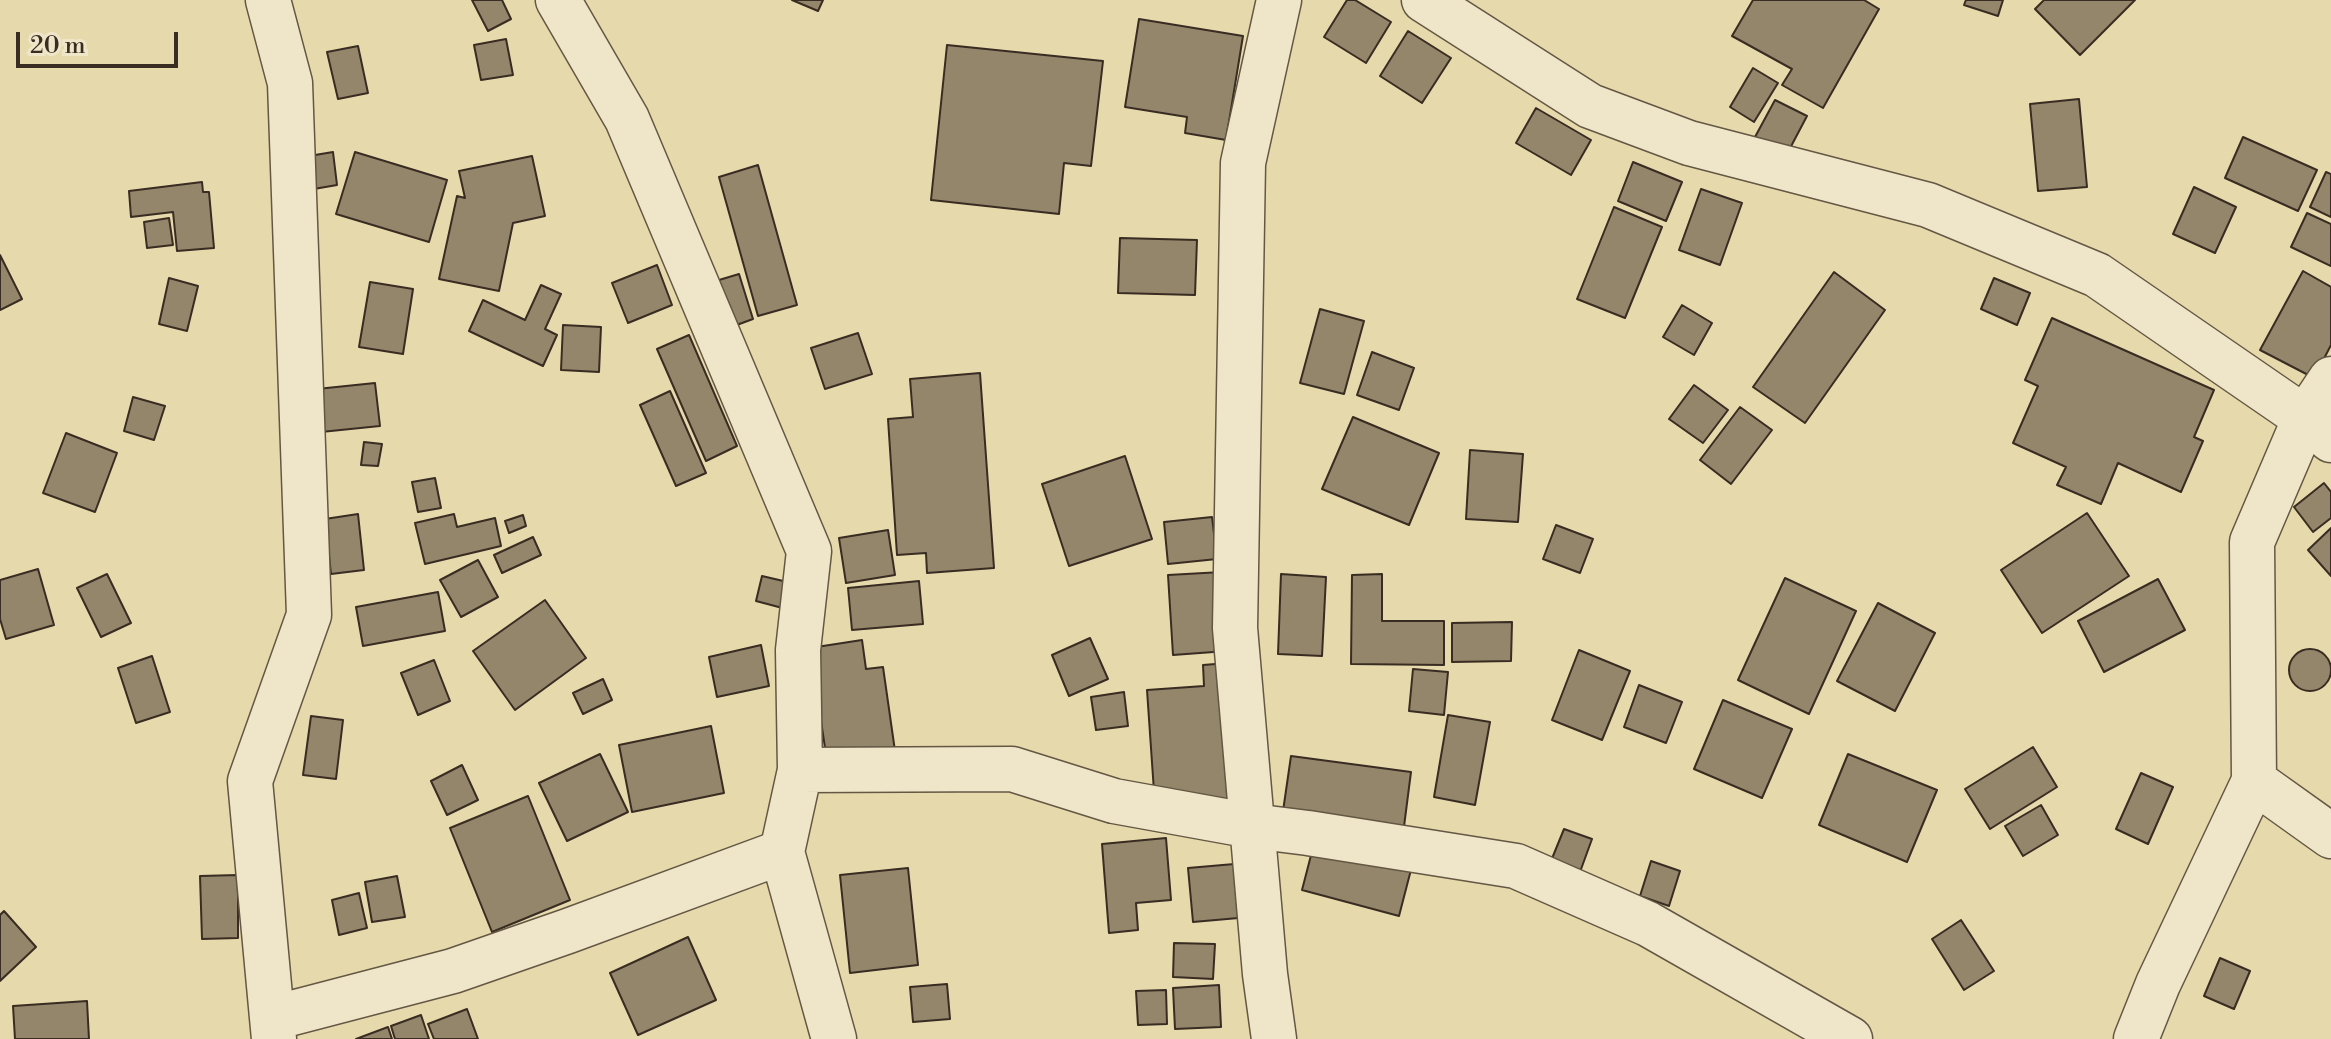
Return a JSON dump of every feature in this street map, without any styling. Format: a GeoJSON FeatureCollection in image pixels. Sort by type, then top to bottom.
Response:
{"type":"FeatureCollection","features":[{"type":"Feature","properties":{"kind":"street"},"geometry":{"type":"LineString","coordinates":[[268,0],[290,83],[309,615],[250,781],[274,1028],[453,971],[782,852]]}},
{"type":"Feature","properties":{"kind":"street"},"geometry":{"type":"LineString","coordinates":[[558,0],[627,119],[809,551],[798,650],[800,770],[782,852],[834,1039]]}},
{"type":"Feature","properties":{"kind":"street"},"geometry":{"type":"LineString","coordinates":[[1274,1039],[1265,974],[1235,628],[1243,163],[1279,0]]}},
{"type":"Feature","properties":{"kind":"street"},"geometry":{"type":"LineString","coordinates":[[1424,0],[1590,106],[1689,143],[1928,205],[2097,275],[2318,429]]}},
{"type":"Feature","properties":{"kind":"street"},"geometry":{"type":"LineString","coordinates":[[2136,1039],[2158,984],[2254,781],[2252,542],[2318,429],[2331,379]]}},
{"type":"Feature","properties":{"kind":"street"},"geometry":{"type":"LineString","coordinates":[[800,770],[1012,769],[1114,801],[1252,826],[1516,866],[1648,924],[1850,1039]]}},
{"type":"Feature","properties":{"kind":"street"},"geometry":{"type":"LineString","coordinates":[[2254,781],[2331,836]]}},
{"type":"Feature","properties":{"kind":"building"},"geometry":{"type":"Polygon","coordinates":[[[472,0],[502,0],[511,19],[488,31],[472,0]]]}},
{"type":"Feature","properties":{"kind":"building"},"geometry":{"type":"Polygon","coordinates":[[[792,0],[823,0],[818,11],[792,0]]]}},
{"type":"Feature","properties":{"kind":"building"},"geometry":{"type":"Polygon","coordinates":[[[1347,0],[1355,0],[1391,22],[1366,63],[1324,37],[1347,0]]]}},
{"type":"Feature","properties":{"kind":"building"},"geometry":{"type":"Polygon","coordinates":[[[1753,0],[1864,0],[1879,9],[1823,108],[1782,85],[1792,69],[1732,36],[1753,0]]]}},
{"type":"Feature","properties":{"kind":"building"},"geometry":{"type":"Polygon","coordinates":[[[1966,0],[2003,0],[1998,16],[1964,5],[1966,0]]]}},
{"type":"Feature","properties":{"kind":"building"},"geometry":{"type":"Polygon","coordinates":[[[2044,0],[2135,0],[2080,55],[2035,9],[2044,0]]]}},
{"type":"Feature","properties":{"kind":"building"},"geometry":{"type":"Polygon","coordinates":[[[1139,19],[1243,36],[1226,140],[1185,133],[1187,117],[1125,107],[1139,19]]]}},
{"type":"Feature","properties":{"kind":"building"},"geometry":{"type":"Polygon","coordinates":[[[1408,31],[1451,58],[1422,103],[1380,76],[1408,31]]]}},
{"type":"Feature","properties":{"kind":"building"},"geometry":{"type":"Polygon","coordinates":[[[506,39],[513,75],[481,80],[474,45],[506,39]]]}},
{"type":"Feature","properties":{"kind":"building"},"geometry":{"type":"Polygon","coordinates":[[[947,45],[1103,61],[1091,166],[1064,163],[1059,214],[931,200],[947,45]]]}},
{"type":"Feature","properties":{"kind":"building"},"geometry":{"type":"Polygon","coordinates":[[[358,46],[368,93],[338,99],[327,52],[358,46]]]}},
{"type":"Feature","properties":{"kind":"building"},"geometry":{"type":"Polygon","coordinates":[[[1753,68],[1778,83],[1754,122],[1730,107],[1753,68]]]}},
{"type":"Feature","properties":{"kind":"building"},"geometry":{"type":"Polygon","coordinates":[[[2079,99],[2087,187],[2038,191],[2030,104],[2079,99]]]}},
{"type":"Feature","properties":{"kind":"building"},"geometry":{"type":"Polygon","coordinates":[[[1775,100],[1807,116],[1787,154],[1755,137],[1775,100]]]}},
{"type":"Feature","properties":{"kind":"building"},"geometry":{"type":"Polygon","coordinates":[[[1536,108],[1591,140],[1571,175],[1516,143],[1536,108]]]}},
{"type":"Feature","properties":{"kind":"building"},"geometry":{"type":"Polygon","coordinates":[[[2243,137],[2317,170],[2298,211],[2225,178],[2243,137]]]}},
{"type":"Feature","properties":{"kind":"building"},"geometry":{"type":"Polygon","coordinates":[[[333,152],[337,185],[308,190],[303,157],[333,152]]]}},
{"type":"Feature","properties":{"kind":"building"},"geometry":{"type":"Polygon","coordinates":[[[355,152],[447,180],[429,242],[336,214],[355,152]]]}},
{"type":"Feature","properties":{"kind":"building"},"geometry":{"type":"Polygon","coordinates":[[[532,156],[545,216],[513,223],[499,291],[439,279],[457,196],[465,198],[459,171],[532,156]]]}},
{"type":"Feature","properties":{"kind":"building"},"geometry":{"type":"Polygon","coordinates":[[[1633,162],[1682,182],[1666,221],[1618,201],[1633,162]]]}},
{"type":"Feature","properties":{"kind":"building"},"geometry":{"type":"Polygon","coordinates":[[[758,165],[797,305],[758,316],[719,177],[758,165]]]}},
{"type":"Feature","properties":{"kind":"building"},"geometry":{"type":"Polygon","coordinates":[[[2326,172],[2331,174],[2331,217],[2310,207],[2326,172]]]}},
{"type":"Feature","properties":{"kind":"building"},"geometry":{"type":"Polygon","coordinates":[[[202,182],[203,192],[209,192],[214,248],[177,251],[173,212],[131,217],[129,191],[202,182]]]}},
{"type":"Feature","properties":{"kind":"building"},"geometry":{"type":"Polygon","coordinates":[[[2194,187],[2236,207],[2215,253],[2173,234],[2194,187]]]}},
{"type":"Feature","properties":{"kind":"building"},"geometry":{"type":"Polygon","coordinates":[[[1701,189],[1742,203],[1720,265],[1679,250],[1701,189]]]}},
{"type":"Feature","properties":{"kind":"building"},"geometry":{"type":"Polygon","coordinates":[[[1614,207],[1662,227],[1625,318],[1577,299],[1614,207]]]}},
{"type":"Feature","properties":{"kind":"building"},"geometry":{"type":"Polygon","coordinates":[[[2307,213],[2331,224],[2331,266],[2291,247],[2307,213]]]}},
{"type":"Feature","properties":{"kind":"building"},"geometry":{"type":"Polygon","coordinates":[[[169,218],[173,245],[147,248],[144,222],[169,218]]]}},
{"type":"Feature","properties":{"kind":"building"},"geometry":{"type":"Polygon","coordinates":[[[1120,238],[1197,240],[1195,295],[1118,293],[1120,238]]]}},
{"type":"Feature","properties":{"kind":"building"},"geometry":{"type":"Polygon","coordinates":[[[0,255],[22,299],[0,310],[0,255]]]}},
{"type":"Feature","properties":{"kind":"building"},"geometry":{"type":"Polygon","coordinates":[[[657,265],[672,305],[628,323],[612,283],[657,265]]]}},
{"type":"Feature","properties":{"kind":"building"},"geometry":{"type":"Polygon","coordinates":[[[2303,271],[2331,287],[2331,345],[2314,378],[2260,350],[2303,271]]]}},
{"type":"Feature","properties":{"kind":"building"},"geometry":{"type":"Polygon","coordinates":[[[1834,272],[1885,310],[1805,423],[1753,387],[1834,272]]]}},
{"type":"Feature","properties":{"kind":"building"},"geometry":{"type":"Polygon","coordinates":[[[739,274],[753,319],[734,326],[719,280],[739,274]]]}},
{"type":"Feature","properties":{"kind":"building"},"geometry":{"type":"Polygon","coordinates":[[[169,278],[198,286],[187,331],[159,324],[169,278]]]}},
{"type":"Feature","properties":{"kind":"building"},"geometry":{"type":"Polygon","coordinates":[[[1994,278],[2030,293],[2017,325],[1981,309],[1994,278]]]}},
{"type":"Feature","properties":{"kind":"building"},"geometry":{"type":"Polygon","coordinates":[[[370,282],[413,289],[403,354],[359,347],[370,282]]]}},
{"type":"Feature","properties":{"kind":"building"},"geometry":{"type":"Polygon","coordinates":[[[541,285],[561,294],[545,329],[557,335],[543,366],[469,331],[483,300],[525,320],[541,285]]]}},
{"type":"Feature","properties":{"kind":"building"},"geometry":{"type":"Polygon","coordinates":[[[1682,305],[1712,323],[1694,355],[1663,337],[1682,305]]]}},
{"type":"Feature","properties":{"kind":"building"},"geometry":{"type":"Polygon","coordinates":[[[1320,309],[1364,321],[1344,394],[1300,383],[1320,309]]]}},
{"type":"Feature","properties":{"kind":"building"},"geometry":{"type":"Polygon","coordinates":[[[2052,318],[2214,390],[2194,437],[2203,441],[2181,492],[2118,463],[2101,504],[2057,485],[2066,467],[2013,443],[2038,386],[2025,380],[2052,318]]]}},
{"type":"Feature","properties":{"kind":"building"},"geometry":{"type":"Polygon","coordinates":[[[563,325],[601,327],[599,372],[561,370],[563,325]]]}},
{"type":"Feature","properties":{"kind":"building"},"geometry":{"type":"Polygon","coordinates":[[[858,333],[872,374],[825,389],[811,348],[858,333]]]}},
{"type":"Feature","properties":{"kind":"building"},"geometry":{"type":"Polygon","coordinates":[[[689,335],[737,446],[706,461],[657,349],[689,335]]]}},
{"type":"Feature","properties":{"kind":"building"},"geometry":{"type":"Polygon","coordinates":[[[1372,352],[1414,368],[1399,410],[1357,395],[1372,352]]]}},
{"type":"Feature","properties":{"kind":"building"},"geometry":{"type":"Polygon","coordinates":[[[980,373],[994,568],[927,573],[926,553],[897,555],[888,419],[913,417],[910,379],[980,373]]]}},
{"type":"Feature","properties":{"kind":"building"},"geometry":{"type":"Polygon","coordinates":[[[375,383],[380,426],[321,432],[317,389],[375,383]]]}},
{"type":"Feature","properties":{"kind":"building"},"geometry":{"type":"Polygon","coordinates":[[[1694,385],[1728,410],[1703,443],[1669,419],[1694,385]]]}},
{"type":"Feature","properties":{"kind":"building"},"geometry":{"type":"Polygon","coordinates":[[[670,391],[706,473],[676,486],[640,405],[670,391]]]}},
{"type":"Feature","properties":{"kind":"building"},"geometry":{"type":"Polygon","coordinates":[[[133,397],[165,406],[154,440],[124,431],[133,397]]]}},
{"type":"Feature","properties":{"kind":"building"},"geometry":{"type":"Polygon","coordinates":[[[1740,407],[1772,430],[1731,484],[1700,460],[1740,407]]]}},
{"type":"Feature","properties":{"kind":"building"},"geometry":{"type":"Polygon","coordinates":[[[1353,417],[1439,453],[1409,525],[1322,489],[1353,417]]]}},
{"type":"Feature","properties":{"kind":"building"},"geometry":{"type":"Polygon","coordinates":[[[66,433],[117,453],[95,512],[43,493],[66,433]]]}},
{"type":"Feature","properties":{"kind":"building"},"geometry":{"type":"Polygon","coordinates":[[[364,442],[382,444],[378,466],[361,465],[364,442]]]}},
{"type":"Feature","properties":{"kind":"building"},"geometry":{"type":"Polygon","coordinates":[[[1470,450],[1523,454],[1518,522],[1466,519],[1470,450]]]}},
{"type":"Feature","properties":{"kind":"building"},"geometry":{"type":"Polygon","coordinates":[[[1125,456],[1152,539],[1069,566],[1042,484],[1125,456]]]}},
{"type":"Feature","properties":{"kind":"building"},"geometry":{"type":"Polygon","coordinates":[[[435,478],[441,508],[418,512],[412,482],[435,478]]]}},
{"type":"Feature","properties":{"kind":"building"},"geometry":{"type":"Polygon","coordinates":[[[2324,483],[2331,492],[2331,518],[2313,532],[2294,507],[2324,483]]]}},
{"type":"Feature","properties":{"kind":"building"},"geometry":{"type":"Polygon","coordinates":[[[2087,513],[2129,576],[2042,633],[2001,570],[2087,513]]]}},
{"type":"Feature","properties":{"kind":"building"},"geometry":{"type":"Polygon","coordinates":[[[358,514],[364,570],[331,574],[325,519],[358,514]]]}},
{"type":"Feature","properties":{"kind":"building"},"geometry":{"type":"Polygon","coordinates":[[[454,514],[457,527],[495,518],[501,546],[425,564],[415,523],[454,514]]]}},
{"type":"Feature","properties":{"kind":"building"},"geometry":{"type":"Polygon","coordinates":[[[523,515],[526,526],[509,533],[505,521],[523,515]]]}},
{"type":"Feature","properties":{"kind":"building"},"geometry":{"type":"Polygon","coordinates":[[[1212,517],[1217,559],[1168,564],[1164,522],[1212,517]]]}},
{"type":"Feature","properties":{"kind":"building"},"geometry":{"type":"Polygon","coordinates":[[[1556,525],[1593,539],[1580,573],[1543,559],[1556,525]]]}},
{"type":"Feature","properties":{"kind":"building"},"geometry":{"type":"Polygon","coordinates":[[[2331,528],[2331,576],[2308,550],[2331,528]]]}},
{"type":"Feature","properties":{"kind":"building"},"geometry":{"type":"Polygon","coordinates":[[[888,530],[895,575],[846,583],[839,538],[888,530]]]}},
{"type":"Feature","properties":{"kind":"building"},"geometry":{"type":"Polygon","coordinates":[[[533,537],[541,555],[502,573],[494,555],[533,537]]]}},
{"type":"Feature","properties":{"kind":"building"},"geometry":{"type":"Polygon","coordinates":[[[478,560],[498,597],[461,617],[440,580],[478,560]]]}},
{"type":"Feature","properties":{"kind":"building"},"geometry":{"type":"Polygon","coordinates":[[[38,569],[54,625],[6,639],[0,619],[0,580],[38,569]]]}},
{"type":"Feature","properties":{"kind":"building"},"geometry":{"type":"Polygon","coordinates":[[[1222,572],[1227,651],[1173,655],[1168,575],[1222,572]]]}},
{"type":"Feature","properties":{"kind":"building"},"geometry":{"type":"Polygon","coordinates":[[[107,574],[131,623],[101,637],[77,588],[107,574]]]}},
{"type":"Feature","properties":{"kind":"building"},"geometry":{"type":"Polygon","coordinates":[[[1281,574],[1326,577],[1322,656],[1278,654],[1281,574]]]}},
{"type":"Feature","properties":{"kind":"building"},"geometry":{"type":"Polygon","coordinates":[[[1382,574],[1382,621],[1444,621],[1444,665],[1351,664],[1352,575],[1382,574]]]}},
{"type":"Feature","properties":{"kind":"building"},"geometry":{"type":"Polygon","coordinates":[[[762,576],[796,584],[790,610],[756,601],[762,576]]]}},
{"type":"Feature","properties":{"kind":"building"},"geometry":{"type":"Polygon","coordinates":[[[1785,578],[1856,611],[1809,714],[1738,680],[1785,578]]]}},
{"type":"Feature","properties":{"kind":"building"},"geometry":{"type":"Polygon","coordinates":[[[2158,579],[2185,630],[2104,672],[2078,621],[2158,579]]]}},
{"type":"Feature","properties":{"kind":"building"},"geometry":{"type":"Polygon","coordinates":[[[919,581],[923,624],[852,630],[848,588],[919,581]]]}},
{"type":"Feature","properties":{"kind":"building"},"geometry":{"type":"Polygon","coordinates":[[[438,592],[445,631],[363,646],[356,607],[438,592]]]}},
{"type":"Feature","properties":{"kind":"building"},"geometry":{"type":"Polygon","coordinates":[[[545,600],[586,658],[515,710],[473,651],[545,600]]]}},
{"type":"Feature","properties":{"kind":"building"},"geometry":{"type":"Polygon","coordinates":[[[1878,603],[1935,633],[1895,711],[1837,681],[1878,603]]]}},
{"type":"Feature","properties":{"kind":"building"},"geometry":{"type":"Polygon","coordinates":[[[1512,622],[1511,661],[1452,662],[1452,623],[1512,622]]]}},
{"type":"Feature","properties":{"kind":"building"},"geometry":{"type":"Polygon","coordinates":[[[1090,638],[1108,679],[1069,696],[1052,655],[1090,638]]]}},
{"type":"Feature","properties":{"kind":"building"},"geometry":{"type":"Polygon","coordinates":[[[862,640],[866,669],[883,667],[895,751],[827,761],[810,648],[862,640]]]}},
{"type":"Feature","properties":{"kind":"building"},"geometry":{"type":"Polygon","coordinates":[[[761,645],[769,686],[717,697],[709,657],[761,645]]]}},
{"type":"Feature","properties":{"kind":"building"},"geometry":{"type":"Polygon","coordinates":[[[2310,649],[2325,655],[2331,670],[2325,685],[2310,691],[2295,685],[2289,670],[2295,655],[2310,649]]]}},
{"type":"Feature","properties":{"kind":"building"},"geometry":{"type":"Polygon","coordinates":[[[1579,650],[1630,671],[1602,740],[1552,720],[1579,650]]]}},
{"type":"Feature","properties":{"kind":"building"},"geometry":{"type":"Polygon","coordinates":[[[152,656],[170,712],[136,723],[118,668],[152,656]]]}},
{"type":"Feature","properties":{"kind":"building"},"geometry":{"type":"Polygon","coordinates":[[[434,660],[450,701],[418,715],[401,673],[434,660]]]}},
{"type":"Feature","properties":{"kind":"building"},"geometry":{"type":"Polygon","coordinates":[[[1228,663],[1238,800],[1155,806],[1147,690],[1204,686],[1203,665],[1228,663]]]}},
{"type":"Feature","properties":{"kind":"building"},"geometry":{"type":"Polygon","coordinates":[[[1413,669],[1448,672],[1444,715],[1409,711],[1413,669]]]}},
{"type":"Feature","properties":{"kind":"building"},"geometry":{"type":"Polygon","coordinates":[[[603,679],[612,700],[583,714],[573,693],[603,679]]]}},
{"type":"Feature","properties":{"kind":"building"},"geometry":{"type":"Polygon","coordinates":[[[1639,685],[1682,702],[1666,743],[1624,727],[1639,685]]]}},
{"type":"Feature","properties":{"kind":"building"},"geometry":{"type":"Polygon","coordinates":[[[1124,692],[1128,726],[1096,730],[1091,697],[1124,692]]]}},
{"type":"Feature","properties":{"kind":"building"},"geometry":{"type":"Polygon","coordinates":[[[1723,700],[1792,729],[1762,798],[1694,769],[1723,700]]]}},
{"type":"Feature","properties":{"kind":"building"},"geometry":{"type":"Polygon","coordinates":[[[1448,715],[1490,722],[1475,805],[1434,797],[1448,715]]]}},
{"type":"Feature","properties":{"kind":"building"},"geometry":{"type":"Polygon","coordinates":[[[311,716],[343,720],[336,779],[303,775],[311,716]]]}},
{"type":"Feature","properties":{"kind":"building"},"geometry":{"type":"Polygon","coordinates":[[[711,726],[724,793],[632,812],[619,745],[711,726]]]}},
{"type":"Feature","properties":{"kind":"building"},"geometry":{"type":"Polygon","coordinates":[[[2033,747],[2057,787],[1990,829],[1965,789],[2033,747]]]}},
{"type":"Feature","properties":{"kind":"building"},"geometry":{"type":"Polygon","coordinates":[[[600,754],[628,812],[567,841],[539,783],[600,754]]]}},
{"type":"Feature","properties":{"kind":"building"},"geometry":{"type":"Polygon","coordinates":[[[1848,754],[1937,790],[1907,862],[1819,825],[1848,754]]]}},
{"type":"Feature","properties":{"kind":"building"},"geometry":{"type":"Polygon","coordinates":[[[1291,756],[1411,772],[1402,842],[1281,825],[1291,756]]]}},
{"type":"Feature","properties":{"kind":"building"},"geometry":{"type":"Polygon","coordinates":[[[462,765],[478,800],[447,815],[431,781],[462,765]]]}},
{"type":"Feature","properties":{"kind":"building"},"geometry":{"type":"Polygon","coordinates":[[[2141,773],[2173,787],[2148,844],[2116,829],[2141,773]]]}},
{"type":"Feature","properties":{"kind":"building"},"geometry":{"type":"Polygon","coordinates":[[[528,796],[570,900],[492,932],[450,828],[528,796]]]}},
{"type":"Feature","properties":{"kind":"building"},"geometry":{"type":"Polygon","coordinates":[[[2041,805],[2058,835],[2023,856],[2005,826],[2041,805]]]}},
{"type":"Feature","properties":{"kind":"building"},"geometry":{"type":"Polygon","coordinates":[[[1564,829],[1592,839],[1580,872],[1551,861],[1564,829]]]}},
{"type":"Feature","properties":{"kind":"building"},"geometry":{"type":"Polygon","coordinates":[[[1316,836],[1413,862],[1399,916],[1302,890],[1316,836]]]}},
{"type":"Feature","properties":{"kind":"building"},"geometry":{"type":"Polygon","coordinates":[[[1166,838],[1171,900],[1136,903],[1138,930],[1109,933],[1102,844],[1166,838]]]}},
{"type":"Feature","properties":{"kind":"building"},"geometry":{"type":"Polygon","coordinates":[[[1651,861],[1680,871],[1669,906],[1640,896],[1651,861]]]}},
{"type":"Feature","properties":{"kind":"building"},"geometry":{"type":"Polygon","coordinates":[[[1246,863],[1250,917],[1193,922],[1188,868],[1246,863]]]}},
{"type":"Feature","properties":{"kind":"building"},"geometry":{"type":"Polygon","coordinates":[[[908,868],[918,965],[850,973],[840,875],[908,868]]]}},
{"type":"Feature","properties":{"kind":"building"},"geometry":{"type":"Polygon","coordinates":[[[238,875],[238,938],[202,939],[200,876],[238,875]]]}},
{"type":"Feature","properties":{"kind":"building"},"geometry":{"type":"Polygon","coordinates":[[[397,876],[405,917],[372,922],[365,882],[397,876]]]}},
{"type":"Feature","properties":{"kind":"building"},"geometry":{"type":"Polygon","coordinates":[[[359,893],[367,928],[339,935],[332,900],[359,893]]]}},
{"type":"Feature","properties":{"kind":"building"},"geometry":{"type":"Polygon","coordinates":[[[4,911],[36,947],[0,981],[0,915],[4,911]]]}},
{"type":"Feature","properties":{"kind":"building"},"geometry":{"type":"Polygon","coordinates":[[[1961,920],[1994,971],[1964,990],[1932,939],[1961,920]]]}},
{"type":"Feature","properties":{"kind":"building"},"geometry":{"type":"Polygon","coordinates":[[[688,937],[716,1000],[638,1035],[610,973],[688,937]]]}},
{"type":"Feature","properties":{"kind":"building"},"geometry":{"type":"Polygon","coordinates":[[[1174,943],[1215,944],[1213,979],[1173,977],[1174,943]]]}},
{"type":"Feature","properties":{"kind":"building"},"geometry":{"type":"Polygon","coordinates":[[[2220,958],[2250,971],[2234,1009],[2204,996],[2220,958]]]}},
{"type":"Feature","properties":{"kind":"building"},"geometry":{"type":"Polygon","coordinates":[[[947,984],[950,1019],[913,1022],[910,987],[947,984]]]}},
{"type":"Feature","properties":{"kind":"building"},"geometry":{"type":"Polygon","coordinates":[[[1219,985],[1221,1027],[1175,1029],[1173,988],[1219,985]]]}},
{"type":"Feature","properties":{"kind":"building"},"geometry":{"type":"Polygon","coordinates":[[[1166,990],[1167,1024],[1138,1025],[1136,991],[1166,990]]]}},
{"type":"Feature","properties":{"kind":"building"},"geometry":{"type":"Polygon","coordinates":[[[87,1001],[89,1039],[15,1039],[13,1006],[87,1001]]]}},
{"type":"Feature","properties":{"kind":"building"},"geometry":{"type":"Polygon","coordinates":[[[467,1009],[478,1039],[434,1039],[428,1024],[467,1009]]]}},
{"type":"Feature","properties":{"kind":"building"},"geometry":{"type":"Polygon","coordinates":[[[421,1015],[429,1039],[395,1039],[391,1026],[421,1015]]]}},
{"type":"Feature","properties":{"kind":"building"},"geometry":{"type":"Polygon","coordinates":[[[388,1027],[392,1039],[356,1039],[388,1027]]]}}]}
